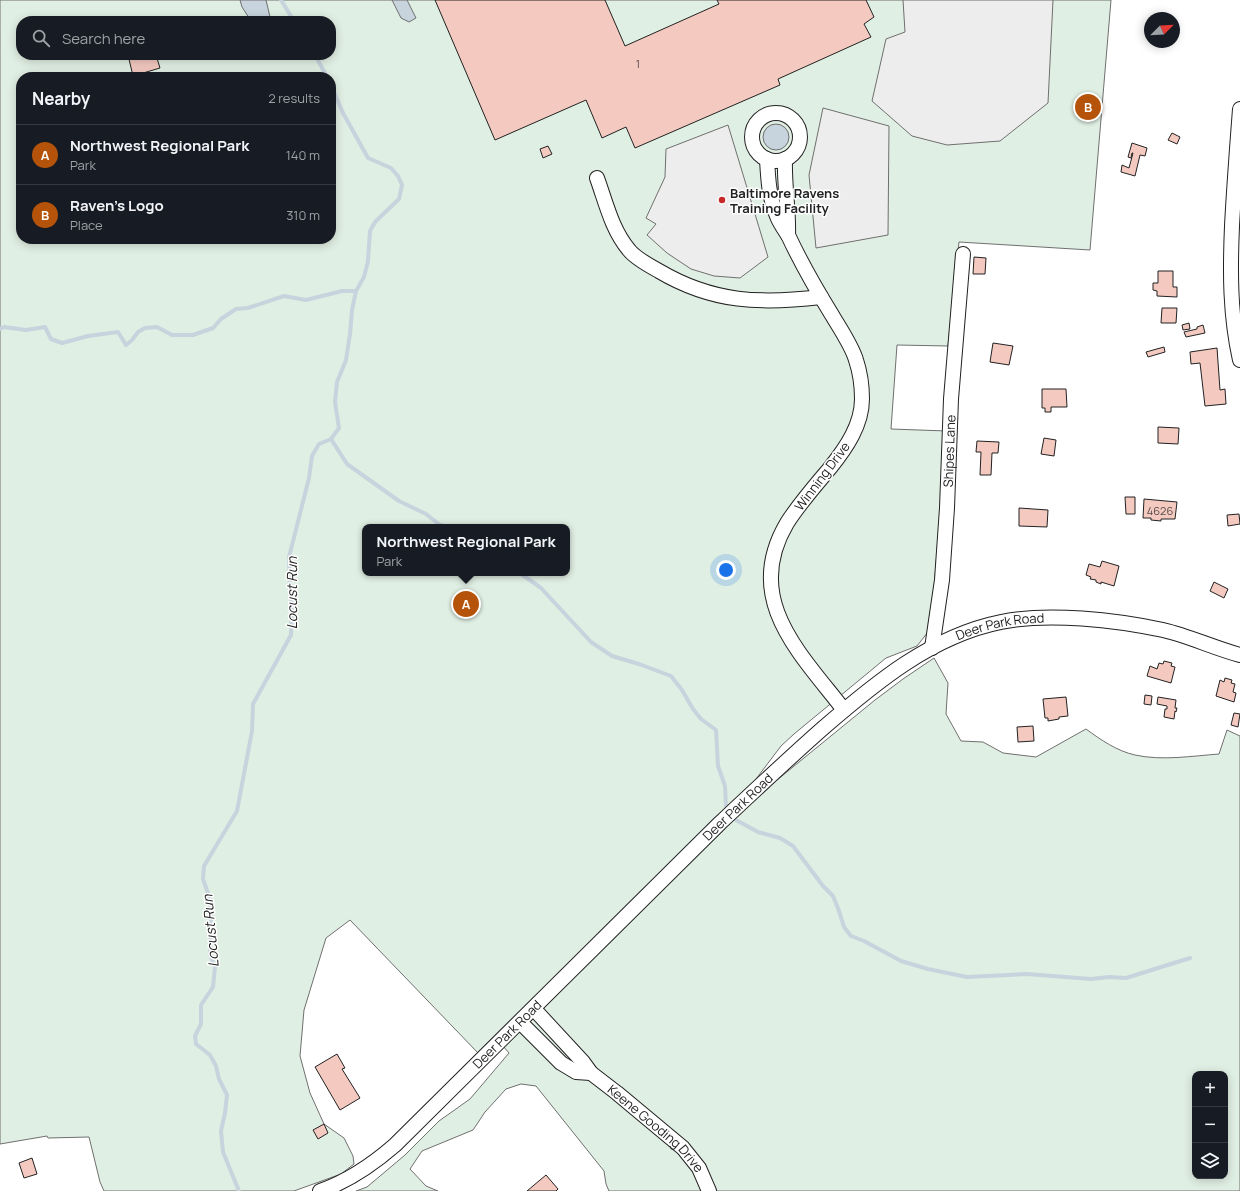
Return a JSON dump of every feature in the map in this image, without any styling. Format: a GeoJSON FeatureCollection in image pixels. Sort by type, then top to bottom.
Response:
{"type":"FeatureCollection","features":[{"type":"Feature","properties":{"kind":"street"},"geometry":{"type":"LineString","coordinates":[[1240,109],[1230,281],[1233,321],[1240,360]]}},
{"type":"Feature","properties":{"kind":"street"},"geometry":{"type":"LineString","coordinates":[[781,113],[788,116],[798,127],[800,143],[791,156],[784,159],[772,160],[760,154],[755,148],[753,133],[755,126],[760,119],[766,115],[781,113]]}},
{"type":"Feature","properties":{"kind":"street","name":"Winning Drive"},"geometry":{"type":"LineString","coordinates":[[767,158],[768,182],[777,216],[807,273],[856,358],[860,374],[862,399],[860,417],[853,436],[840,456],[794,513],[781,535],[775,549],[771,576],[774,606],[779,621],[786,634],[801,656],[844,710]]}},
{"type":"Feature","properties":{"kind":"street","name":"Winning Drive"},"geometry":{"type":"LineString","coordinates":[[784,159],[784,182],[788,213],[788,235]]}},
{"type":"Feature","properties":{"kind":"street"},"geometry":{"type":"LineString","coordinates":[[597,178],[616,232],[630,251],[654,268],[678,282],[702,292],[731,299],[763,301],[795,300],[821,297]]}},
{"type":"Feature","properties":{"kind":"street","name":"Shipes Lane"},"geometry":{"type":"LineString","coordinates":[[932,648],[942,580],[947,508],[951,399],[964,254]]}},
{"type":"Feature","properties":{"kind":"street","name":"Deer Park Road"},"geometry":{"type":"LineString","coordinates":[[320,1191],[354,1176],[375,1162],[417,1124],[720,823],[786,761],[844,710],[897,669],[932,648],[990,624],[1022,618],[1054,618],[1120,623],[1163,630],[1240,656]]}},
{"type":"Feature","properties":{"kind":"street","name":"Keene Gooding Drive"},"geometry":{"type":"LineString","coordinates":[[534,1009],[583,1062],[591,1073],[617,1092],[683,1148],[700,1168],[709,1191]]}},
{"type":"Feature","properties":{"kind":"street","name":"Keene Gooding Drive"},"geometry":{"type":"LineString","coordinates":[[520,1022],[560,1063],[576,1072],[591,1073]]}},
{"type":"Feature","properties":{"kind":"green space"},"geometry":{"type":"Polygon","coordinates":[[[0,0],[1111,0],[1090,250],[959,242],[948,346],[897,345],[891,429],[947,431],[934,588],[928,632],[917,646],[886,658],[794,734],[781,746],[753,783],[777,780],[875,700],[934,658],[948,683],[946,714],[961,741],[983,742],[1003,753],[1036,757],[1086,729],[1103,741],[1122,751],[1135,755],[1156,758],[1177,758],[1219,754],[1227,730],[1240,736],[1240,1191],[609,1191],[606,1184],[604,1171],[536,1086],[521,1084],[506,1089],[485,1112],[473,1130],[422,1151],[410,1169],[426,1186],[438,1191],[356,1191],[367,1187],[405,1155],[439,1121],[470,1099],[509,1053],[496,1038],[479,1054],[350,920],[326,938],[304,1010],[300,1056],[310,1093],[324,1124],[344,1138],[353,1156],[354,1164],[341,1174],[294,1191],[104,1191],[100,1182],[89,1137],[48,1138],[47,1136],[0,1144],[0,0]]]}},
{"type":"Feature","properties":{"kind":"shaded area"},"geometry":{"type":"Polygon","coordinates":[[[240,0],[266,0],[270,16],[248,16],[242,7],[240,0]]]}},
{"type":"Feature","properties":{"kind":"shaded area"},"geometry":{"type":"Polygon","coordinates":[[[392,0],[407,0],[416,18],[409,22],[401,18],[392,0]]]}},
{"type":"Feature","properties":{"kind":"shaded area"},"geometry":{"type":"Polygon","coordinates":[[[903,0],[1053,0],[1048,103],[1000,141],[947,145],[912,136],[872,101],[886,39],[905,32],[903,0]]]}},
{"type":"Feature","properties":{"kind":"shaded area"},"geometry":{"type":"Polygon","coordinates":[[[823,108],[889,126],[888,235],[816,248],[809,175],[823,108]]]}},
{"type":"Feature","properties":{"kind":"shaded area"},"geometry":{"type":"Polygon","coordinates":[[[776,124],[786,127],[789,137],[786,147],[776,150],[766,147],[763,137],[766,127],[776,124]]]}},
{"type":"Feature","properties":{"kind":"shaded area"},"geometry":{"type":"Polygon","coordinates":[[[728,125],[768,257],[740,278],[714,276],[691,269],[667,253],[647,235],[656,224],[646,218],[665,177],[666,149],[728,125]]]}},
{"type":"Feature","properties":{"kind":"building"},"geometry":{"type":"Polygon","coordinates":[[[435,0],[605,0],[625,46],[719,4],[717,0],[866,0],[874,17],[864,24],[871,37],[778,79],[780,85],[635,148],[626,127],[602,138],[586,100],[495,140],[435,0]]]}},
{"type":"Feature","properties":{"kind":"building"},"geometry":{"type":"Polygon","coordinates":[[[129,60],[158,60],[160,68],[146,72],[132,72],[129,60]]]}},
{"type":"Feature","properties":{"kind":"building"},"geometry":{"type":"Polygon","coordinates":[[[1172,133],[1180,137],[1177,144],[1168,140],[1172,133]]]}},
{"type":"Feature","properties":{"kind":"building"},"geometry":{"type":"Polygon","coordinates":[[[1132,143],[1147,148],[1145,156],[1140,155],[1135,176],[1121,172],[1122,165],[1129,168],[1133,153],[1131,158],[1128,157],[1132,143]]]}},
{"type":"Feature","properties":{"kind":"building"},"geometry":{"type":"Polygon","coordinates":[[[548,146],[552,154],[543,158],[540,149],[548,146]]]}},
{"type":"Feature","properties":{"kind":"building"},"geometry":{"type":"Polygon","coordinates":[[[974,257],[986,258],[985,274],[973,274],[974,257]]]}},
{"type":"Feature","properties":{"kind":"building"},"geometry":{"type":"Polygon","coordinates":[[[1158,271],[1173,271],[1173,287],[1177,287],[1177,297],[1157,296],[1157,291],[1153,290],[1153,283],[1158,283],[1158,271]]]}},
{"type":"Feature","properties":{"kind":"building"},"geometry":{"type":"Polygon","coordinates":[[[1162,308],[1177,308],[1176,323],[1161,323],[1162,308]]]}},
{"type":"Feature","properties":{"kind":"building"},"geometry":{"type":"Polygon","coordinates":[[[1189,323],[1190,329],[1183,330],[1182,325],[1189,323]]]}},
{"type":"Feature","properties":{"kind":"building"},"geometry":{"type":"Polygon","coordinates":[[[1203,325],[1205,333],[1186,337],[1184,332],[1197,329],[1197,327],[1203,325]]]}},
{"type":"Feature","properties":{"kind":"building"},"geometry":{"type":"Polygon","coordinates":[[[993,343],[1013,346],[1009,365],[990,362],[993,343]]]}},
{"type":"Feature","properties":{"kind":"building"},"geometry":{"type":"Polygon","coordinates":[[[1164,347],[1165,352],[1148,357],[1146,352],[1164,347]]]}},
{"type":"Feature","properties":{"kind":"building"},"geometry":{"type":"Polygon","coordinates":[[[1217,348],[1220,390],[1225,389],[1226,404],[1205,406],[1200,363],[1191,364],[1190,352],[1217,348]]]}},
{"type":"Feature","properties":{"kind":"building"},"geometry":{"type":"Polygon","coordinates":[[[1042,389],[1066,389],[1067,407],[1051,407],[1051,412],[1045,412],[1045,408],[1042,408],[1042,389]]]}},
{"type":"Feature","properties":{"kind":"building"},"geometry":{"type":"Polygon","coordinates":[[[1158,427],[1179,428],[1178,444],[1158,443],[1158,427]]]}},
{"type":"Feature","properties":{"kind":"building"},"geometry":{"type":"Polygon","coordinates":[[[1044,438],[1056,440],[1054,456],[1041,454],[1044,438]]]}},
{"type":"Feature","properties":{"kind":"building"},"geometry":{"type":"Polygon","coordinates":[[[977,441],[999,442],[998,453],[992,453],[991,475],[980,475],[981,452],[976,452],[977,441]]]}},
{"type":"Feature","properties":{"kind":"building"},"geometry":{"type":"Polygon","coordinates":[[[1125,497],[1135,497],[1135,514],[1126,514],[1125,497]]]}},
{"type":"Feature","properties":{"kind":"building"},"geometry":{"type":"Polygon","coordinates":[[[1144,499],[1177,502],[1175,519],[1161,519],[1161,521],[1151,520],[1151,518],[1143,518],[1144,499]]]}},
{"type":"Feature","properties":{"kind":"building"},"geometry":{"type":"Polygon","coordinates":[[[1019,508],[1048,510],[1047,527],[1019,526],[1019,508]]]}},
{"type":"Feature","properties":{"kind":"building"},"geometry":{"type":"Polygon","coordinates":[[[1239,514],[1240,524],[1228,526],[1227,515],[1239,514]]]}},
{"type":"Feature","properties":{"kind":"building"},"geometry":{"type":"Polygon","coordinates":[[[1102,561],[1119,566],[1114,586],[1101,582],[1101,584],[1096,582],[1096,580],[1090,579],[1091,577],[1086,575],[1089,564],[1100,567],[1102,561]]]}},
{"type":"Feature","properties":{"kind":"building"},"geometry":{"type":"Polygon","coordinates":[[[1214,582],[1228,589],[1224,598],[1210,591],[1214,582]]]}},
{"type":"Feature","properties":{"kind":"building"},"geometry":{"type":"Polygon","coordinates":[[[1164,661],[1172,663],[1171,666],[1175,667],[1171,683],[1147,676],[1150,666],[1157,669],[1159,663],[1163,664],[1164,661]]]}},
{"type":"Feature","properties":{"kind":"building"},"geometry":{"type":"Polygon","coordinates":[[[1225,678],[1232,680],[1231,683],[1235,684],[1233,692],[1236,693],[1234,702],[1216,696],[1220,680],[1224,682],[1225,678]]]}},
{"type":"Feature","properties":{"kind":"building"},"geometry":{"type":"Polygon","coordinates":[[[1145,695],[1152,696],[1151,705],[1144,704],[1145,695]]]}},
{"type":"Feature","properties":{"kind":"building"},"geometry":{"type":"Polygon","coordinates":[[[1066,697],[1068,716],[1059,717],[1059,719],[1048,721],[1048,718],[1045,718],[1043,699],[1066,697]]]}},
{"type":"Feature","properties":{"kind":"building"},"geometry":{"type":"Polygon","coordinates":[[[1158,697],[1176,700],[1175,708],[1177,708],[1174,719],[1164,717],[1167,706],[1157,704],[1158,697]]]}},
{"type":"Feature","properties":{"kind":"building"},"geometry":{"type":"Polygon","coordinates":[[[1234,713],[1240,714],[1238,727],[1231,725],[1234,713]]]}},
{"type":"Feature","properties":{"kind":"building"},"geometry":{"type":"Polygon","coordinates":[[[1033,726],[1034,741],[1018,742],[1017,727],[1033,726]]]}},
{"type":"Feature","properties":{"kind":"building"},"geometry":{"type":"Polygon","coordinates":[[[337,1054],[345,1068],[342,1069],[360,1098],[340,1110],[315,1067],[337,1054]]]}},
{"type":"Feature","properties":{"kind":"building"},"geometry":{"type":"Polygon","coordinates":[[[324,1124],[328,1133],[318,1139],[313,1130],[324,1124]]]}},
{"type":"Feature","properties":{"kind":"building"},"geometry":{"type":"Polygon","coordinates":[[[32,1158],[37,1174],[24,1178],[19,1163],[32,1158]]]}},
{"type":"Feature","properties":{"kind":"building"},"geometry":{"type":"Polygon","coordinates":[[[546,1175],[558,1189],[556,1191],[527,1191],[546,1175]]]}},
{"type":"Feature","properties":{"kind":"waterway","name":"Locust Run"},"geometry":{"type":"LineString","coordinates":[[281,0],[291,16]]}},
{"type":"Feature","properties":{"kind":"waterway","name":"Locust Run"},"geometry":{"type":"LineString","coordinates":[[318,60],[324,72]]}},
{"type":"Feature","properties":{"kind":"waterway","name":"Locust Run"},"geometry":{"type":"LineString","coordinates":[[239,1191],[223,1152],[221,1131],[227,1095],[219,1079],[216,1066],[210,1055],[196,1044],[195,1036],[201,1024],[201,1005],[213,987],[215,967],[210,955],[211,913],[210,899],[203,879],[204,866],[237,811],[252,731],[253,704],[291,635],[292,606],[289,557],[309,478],[312,456],[319,444],[331,439],[339,428],[335,402],[337,382],[346,360],[352,310],[356,291],[364,277],[368,261],[370,231],[375,222],[399,199],[402,185],[398,176],[391,168],[368,158],[343,113],[336,97]]}},
{"type":"Feature","properties":{"kind":"waterway"},"geometry":{"type":"LineString","coordinates":[[0,329],[4,327],[26,330],[45,327],[51,339],[62,343],[88,336],[118,332],[126,345],[138,332],[145,328],[157,327],[172,335],[193,335],[213,328],[221,319],[236,309],[248,308],[284,296],[306,300],[342,291],[356,291]]}},
{"type":"Feature","properties":{"kind":"waterway"},"geometry":{"type":"LineString","coordinates":[[331,439],[347,464],[399,501],[426,514],[439,524]]}},
{"type":"Feature","properties":{"kind":"waterway"},"geometry":{"type":"LineString","coordinates":[[524,576],[541,588],[591,642],[612,656],[671,676],[701,719],[716,730],[718,766],[725,786],[726,806]]}},
{"type":"Feature","properties":{"kind":"waterway"},"geometry":{"type":"LineString","coordinates":[[736,820],[758,832],[780,838],[793,846],[823,886],[833,896],[844,927],[851,936],[864,941],[901,961],[928,969],[967,977],[1027,974],[1091,979],[1109,977],[1126,978],[1190,958]]}},
{"type":"Feature","properties":{"kind":"place","name":"Raven's Logo"},"geometry":{"type":"Point","coordinates":[1088,107]}},
{"type":"Feature","properties":{"kind":"place","name":"Baltimore Ravens Training Facility"},"geometry":{"type":"Point","coordinates":[722,200]}},
{"type":"Feature","properties":{"kind":"place","name":"Northwest Regional Park"},"geometry":{"type":"Point","coordinates":[466,604]}}]}
